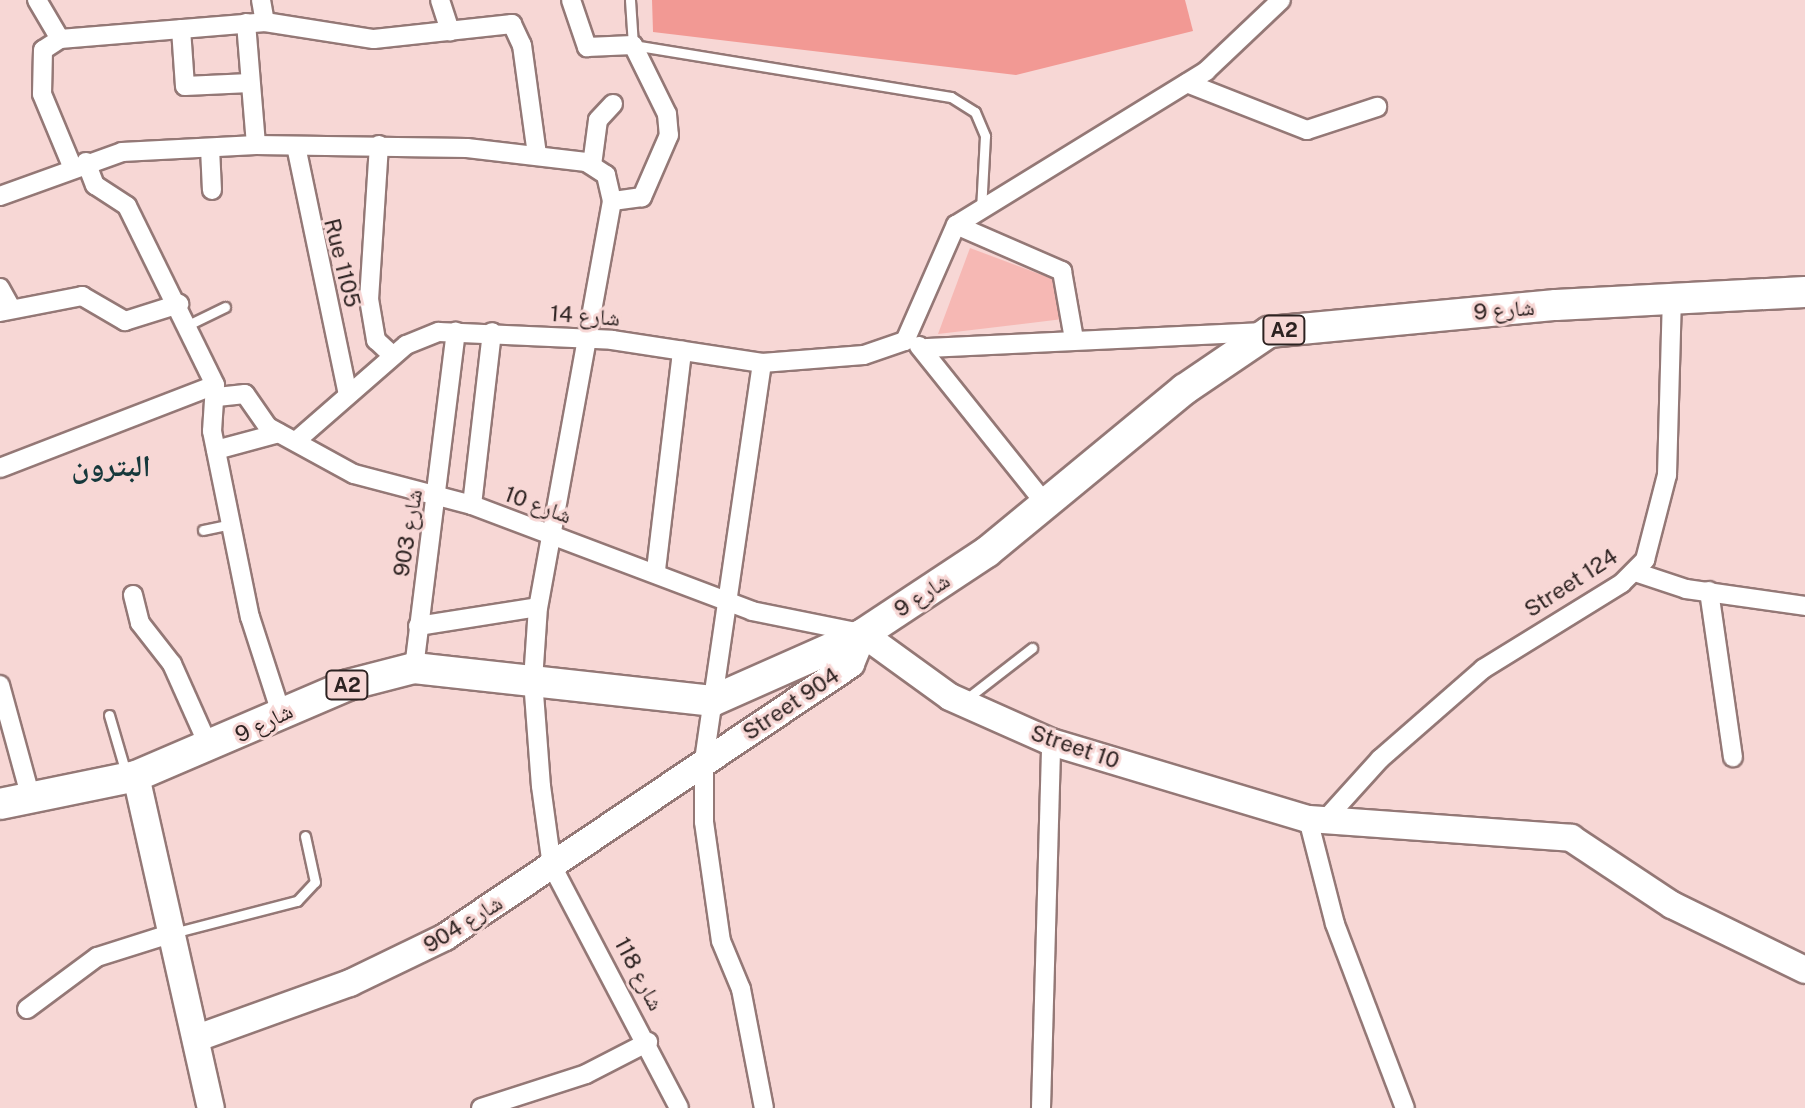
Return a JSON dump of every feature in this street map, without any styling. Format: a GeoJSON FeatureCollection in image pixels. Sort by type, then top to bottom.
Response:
{"type":"FeatureCollection","features":[{"type":"Feature","properties":{"kind":"main road","name":"شارع 9"},"geometry":{"type":"LineString","coordinates":[[0,804],[132,777],[210,749],[281,713],[414,668],[712,701],[863,634],[1048,507],[1185,389],[1269,332],[1802,290]]}},
{"type":"Feature","properties":{"kind":"main road","name":"Street 10"},"geometry":{"type":"LineString","coordinates":[[863,634],[962,703],[1051,742],[1316,820],[1571,838],[1672,905],[1805,970]]}},
{"type":"Feature","properties":{"kind":"main road","name":"Street 904"},"geometry":{"type":"LineString","coordinates":[[704,763],[851,664],[863,634]]}},
{"type":"Feature","properties":{"kind":"main road","name":"شارع 904"},"geometry":{"type":"LineString","coordinates":[[197,1038],[392,966],[552,866],[704,763]]}},
{"type":"Feature","properties":{"kind":"main road"},"geometry":{"type":"LineString","coordinates":[[132,777],[173,933],[211,1108]]}},
{"type":"Feature","properties":{"kind":"street"},"geometry":{"type":"LineString","coordinates":[[37,0],[60,39]]}},
{"type":"Feature","properties":{"kind":"street"},"geometry":{"type":"LineString","coordinates":[[256,145],[250,83],[261,0]]}},
{"type":"Feature","properties":{"kind":"street"},"geometry":{"type":"LineString","coordinates":[[440,0],[450,31]]}},
{"type":"Feature","properties":{"kind":"street"},"geometry":{"type":"LineString","coordinates":[[571,0],[587,47],[633,45],[667,114],[669,135],[640,200],[612,201]]}},
{"type":"Feature","properties":{"kind":"street"},"geometry":{"type":"LineString","coordinates":[[1269,332],[926,348],[905,341],[956,225],[1187,83],[1240,45],[1281,0]]}},
{"type":"Feature","properties":{"kind":"street"},"geometry":{"type":"LineString","coordinates":[[281,713],[250,617],[216,450],[216,391],[190,324],[127,206],[102,192],[79,164],[42,94],[43,50],[60,39],[256,23],[374,39],[505,23],[516,29],[537,155]]}},
{"type":"Feature","properties":{"kind":"street"},"geometry":{"type":"LineString","coordinates":[[181,29],[185,86],[250,83]]}},
{"type":"Feature","properties":{"kind":"street"},"geometry":{"type":"LineString","coordinates":[[1187,83],[1307,130],[1377,107]]}},
{"type":"Feature","properties":{"kind":"street"},"geometry":{"type":"LineString","coordinates":[[589,164],[598,120],[613,104]]}},
{"type":"Feature","properties":{"kind":"street"},"geometry":{"type":"LineString","coordinates":[[0,196],[79,164],[122,152],[256,145],[379,145],[537,155],[589,164],[606,175],[612,201],[548,535],[538,607],[533,680],[552,866]]}},
{"type":"Feature","properties":{"kind":"street"},"geometry":{"type":"LineString","coordinates":[[379,145],[369,299],[376,340],[393,356]]}},
{"type":"Feature","properties":{"kind":"street","name":"Rue 1105"},"geometry":{"type":"LineString","coordinates":[[296,146],[347,391]]}},
{"type":"Feature","properties":{"kind":"street"},"geometry":{"type":"LineString","coordinates":[[210,148],[212,190]]}},
{"type":"Feature","properties":{"kind":"street"},"geometry":{"type":"LineString","coordinates":[[956,225],[1062,271],[1074,339]]}},
{"type":"Feature","properties":{"kind":"street"},"geometry":{"type":"LineString","coordinates":[[0,288],[6,310],[92,297],[125,321],[179,304]]}},
{"type":"Feature","properties":{"kind":"street","name":"Street 124"},"geometry":{"type":"LineString","coordinates":[[1316,820],[1483,669],[1635,572],[1663,509],[1672,298]]}},
{"type":"Feature","properties":{"kind":"street","name":"شارع 903"},"geometry":{"type":"LineString","coordinates":[[414,668],[451,406],[456,332]]}},
{"type":"Feature","properties":{"kind":"street"},"geometry":{"type":"LineString","coordinates":[[472,505],[492,332]]}},
{"type":"Feature","properties":{"kind":"street","name":"شارع 14"},"geometry":{"type":"LineString","coordinates":[[288,437],[393,356],[428,334],[492,332],[682,351],[762,363],[864,355],[905,341]]}},
{"type":"Feature","properties":{"kind":"street"},"geometry":{"type":"LineString","coordinates":[[926,348],[1048,507]]}},
{"type":"Feature","properties":{"kind":"street"},"geometry":{"type":"LineString","coordinates":[[656,570],[682,351]]}},
{"type":"Feature","properties":{"kind":"street"},"geometry":{"type":"LineString","coordinates":[[762,363],[732,603],[712,701],[704,763],[704,822],[721,941],[741,989],[764,1108]]}},
{"type":"Feature","properties":{"kind":"street"},"geometry":{"type":"LineString","coordinates":[[0,468],[216,391]]}},
{"type":"Feature","properties":{"kind":"street","name":"شارع 10"},"geometry":{"type":"LineString","coordinates":[[216,391],[245,394],[288,437],[354,474],[472,505],[548,535],[656,570],[732,603],[863,634]]}},
{"type":"Feature","properties":{"kind":"street"},"geometry":{"type":"LineString","coordinates":[[216,450],[288,437]]}},
{"type":"Feature","properties":{"kind":"street"},"geometry":{"type":"LineString","coordinates":[[1635,572],[1709,591],[1805,606]]}},
{"type":"Feature","properties":{"kind":"street"},"geometry":{"type":"LineString","coordinates":[[1709,591],[1733,757]]}},
{"type":"Feature","properties":{"kind":"street"},"geometry":{"type":"LineString","coordinates":[[133,595],[140,623],[172,664],[210,749]]}},
{"type":"Feature","properties":{"kind":"street"},"geometry":{"type":"LineString","coordinates":[[418,626],[538,607]]}},
{"type":"Feature","properties":{"kind":"street"},"geometry":{"type":"LineString","coordinates":[[0,685],[31,798]]}},
{"type":"Feature","properties":{"kind":"street"},"geometry":{"type":"LineString","coordinates":[[1041,1108],[1051,742]]}},
{"type":"Feature","properties":{"kind":"street"},"geometry":{"type":"LineString","coordinates":[[1316,820],[1335,924],[1405,1108]]}},
{"type":"Feature","properties":{"kind":"street","name":"شارع 118"},"geometry":{"type":"LineString","coordinates":[[552,866],[648,1042],[679,1108]]}},
{"type":"Feature","properties":{"kind":"street"},"geometry":{"type":"LineString","coordinates":[[27,1009],[97,957],[173,933]]}},
{"type":"Feature","properties":{"kind":"street"},"geometry":{"type":"LineString","coordinates":[[481,1108],[586,1074],[648,1042]]}},
{"type":"Feature","properties":{"kind":"lane"},"geometry":{"type":"LineString","coordinates":[[630,0],[633,45],[951,97],[975,112],[985,136],[981,209]]}},
{"type":"Feature","properties":{"kind":"lane"},"geometry":{"type":"LineString","coordinates":[[190,324],[225,307]]}},
{"type":"Feature","properties":{"kind":"lane"},"geometry":{"type":"LineString","coordinates":[[203,530],[231,524]]}},
{"type":"Feature","properties":{"kind":"lane"},"geometry":{"type":"LineString","coordinates":[[962,703],[1032,648]]}},
{"type":"Feature","properties":{"kind":"lane"},"geometry":{"type":"LineString","coordinates":[[109,715],[132,777]]}},
{"type":"Feature","properties":{"kind":"lane"},"geometry":{"type":"LineString","coordinates":[[173,933],[297,901],[315,882],[305,836]]}},
{"type":"Feature","properties":{"kind":"shaded area"},"geometry":{"type":"Polygon","coordinates":[[[652,0],[1185,0],[1193,31],[1016,75],[653,32],[652,0]]]}},
{"type":"Feature","properties":{"kind":"shaded area"},"geometry":{"type":"Polygon","coordinates":[[[970,248],[1058,281],[1063,319],[938,334],[970,248]]]}},
{"type":"Feature","properties":{"kind":"district","name":"البترون"},"geometry":{"type":"Point","coordinates":[111,465]}}]}
